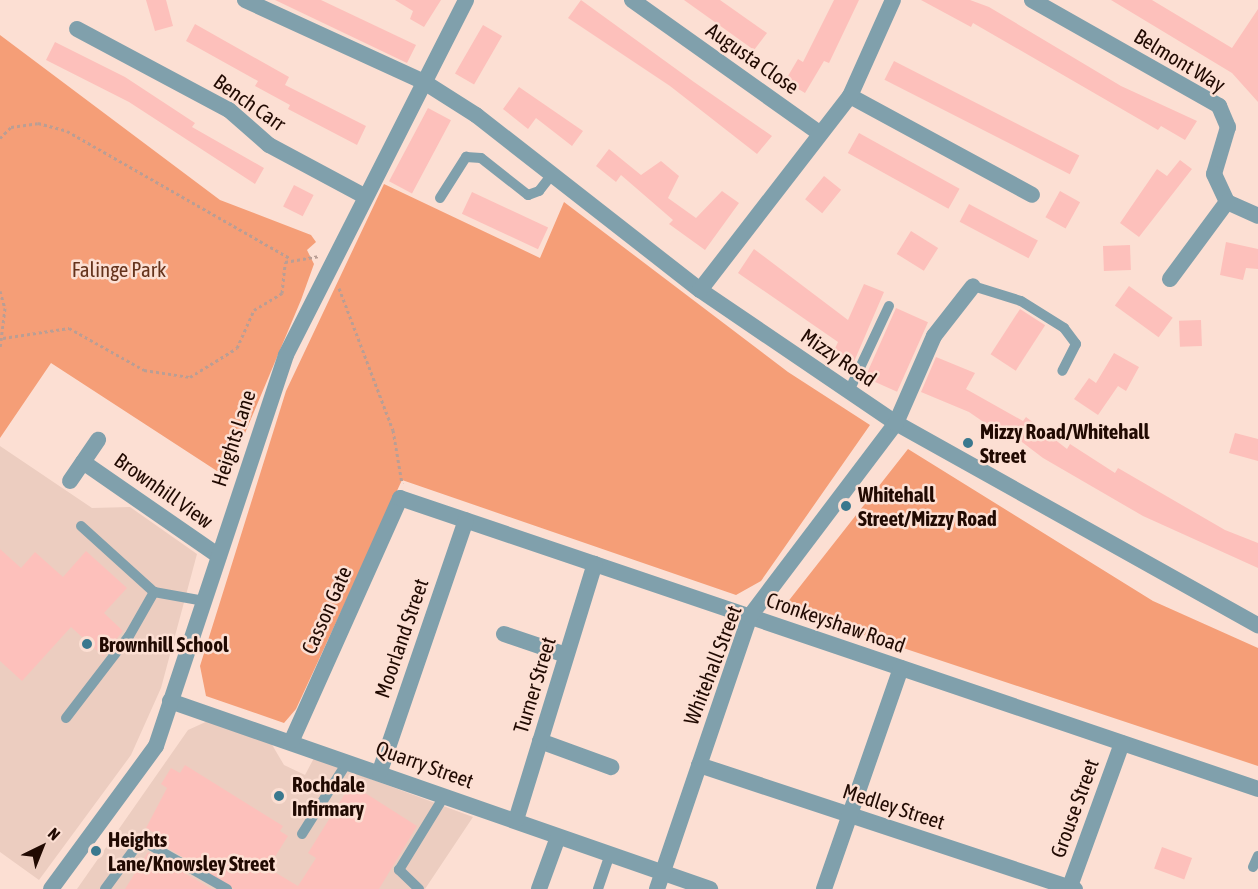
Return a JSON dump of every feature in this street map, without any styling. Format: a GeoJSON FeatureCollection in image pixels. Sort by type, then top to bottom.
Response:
{"type":"FeatureCollection","features":[{"type":"Feature","properties":{"kind":"street","name":"Mizzy Road"},"geometry":{"type":"LineString","coordinates":[[245,0],[424,82],[553,173],[700,290],[896,423],[1258,625]]}},
{"type":"Feature","properties":{"kind":"street","name":"Heights Lane"},"geometry":{"type":"LineString","coordinates":[[51,889],[156,746],[262,417],[364,196],[466,0]]}},
{"type":"Feature","properties":{"kind":"street","name":"Augusta Close"},"geometry":{"type":"LineString","coordinates":[[632,0],[818,132]]}},
{"type":"Feature","properties":{"kind":"street"},"geometry":{"type":"LineString","coordinates":[[700,290],[818,132],[850,96],[893,0]]}},
{"type":"Feature","properties":{"kind":"street","name":"Belmont Way"},"geometry":{"type":"LineString","coordinates":[[1032,0],[1219,106],[1228,127],[1214,174],[1227,202]]}},
{"type":"Feature","properties":{"kind":"street","name":"Bench Carr"},"geometry":{"type":"LineString","coordinates":[[77,29],[229,110],[269,145],[364,196]]}},
{"type":"Feature","properties":{"kind":"street"},"geometry":{"type":"LineString","coordinates":[[850,96],[1032,195]]}},
{"type":"Feature","properties":{"kind":"street"},"geometry":{"type":"LineString","coordinates":[[1170,279],[1227,202],[1258,216]]}},
{"type":"Feature","properties":{"kind":"street","name":"Whitehall Street"},"geometry":{"type":"LineString","coordinates":[[660,881],[750,616],[896,423],[934,336],[973,286]]}},
{"type":"Feature","properties":{"kind":"street","name":"Brownhill View"},"geometry":{"type":"LineString","coordinates":[[70,481],[98,440]]}},
{"type":"Feature","properties":{"kind":"street","name":"Brownhill View"},"geometry":{"type":"LineString","coordinates":[[83,462],[219,556]]}},
{"type":"Feature","properties":{"kind":"street","name":"Cronkeyshaw Road"},"geometry":{"type":"LineString","coordinates":[[400,498],[1258,789]]}},
{"type":"Feature","properties":{"kind":"street","name":"Casson Gate"},"geometry":{"type":"LineString","coordinates":[[292,740],[400,498]]}},
{"type":"Feature","properties":{"kind":"street","name":"Moorland Street"},"geometry":{"type":"LineString","coordinates":[[380,771],[466,520]]}},
{"type":"Feature","properties":{"kind":"street","name":"Turner Street"},"geometry":{"type":"LineString","coordinates":[[516,820],[595,564]]}},
{"type":"Feature","properties":{"kind":"street"},"geometry":{"type":"LineString","coordinates":[[504,634],[566,655]]}},
{"type":"Feature","properties":{"kind":"street"},"geometry":{"type":"LineString","coordinates":[[824,889],[901,668]]}},
{"type":"Feature","properties":{"kind":"street","name":"Quarry Street"},"geometry":{"type":"LineString","coordinates":[[170,701],[292,740],[516,820],[610,855],[660,881],[710,889]]}},
{"type":"Feature","properties":{"kind":"street"},"geometry":{"type":"LineString","coordinates":[[540,741],[611,767]]}},
{"type":"Feature","properties":{"kind":"street","name":"Grouse Street"},"geometry":{"type":"LineString","coordinates":[[1071,888],[1122,743]]}},
{"type":"Feature","properties":{"kind":"street","name":"Medley Street"},"geometry":{"type":"LineString","coordinates":[[699,765],[1071,888]]}},
{"type":"Feature","properties":{"kind":"street"},"geometry":{"type":"LineString","coordinates":[[539,889],[558,837]]}},
{"type":"Feature","properties":{"kind":"lane"},"geometry":{"type":"LineString","coordinates":[[440,198],[466,157],[481,158],[528,195],[539,191],[553,173]]}},
{"type":"Feature","properties":{"kind":"lane"},"geometry":{"type":"LineString","coordinates":[[973,286],[1021,301],[1064,328],[1076,344],[1062,371]]}},
{"type":"Feature","properties":{"kind":"lane"},"geometry":{"type":"LineString","coordinates":[[849,391],[889,306]]}},
{"type":"Feature","properties":{"kind":"lane"},"geometry":{"type":"LineString","coordinates":[[81,526],[154,592],[204,602]]}},
{"type":"Feature","properties":{"kind":"lane"},"geometry":{"type":"LineString","coordinates":[[66,718],[129,636],[154,592]]}},
{"type":"Feature","properties":{"kind":"lane"},"geometry":{"type":"LineString","coordinates":[[302,834],[348,761]]}},
{"type":"Feature","properties":{"kind":"lane"},"geometry":{"type":"LineString","coordinates":[[419,889],[399,870],[445,795]]}},
{"type":"Feature","properties":{"kind":"lane"},"geometry":{"type":"LineString","coordinates":[[105,889],[141,840],[227,889]]}},
{"type":"Feature","properties":{"kind":"lane"},"geometry":{"type":"LineString","coordinates":[[598,889],[610,855]]}},
{"type":"Feature","properties":{"kind":"lane"},"geometry":{"type":"LineString","coordinates":[[1253,867],[1258,856]]}},
{"type":"Feature","properties":{"kind":"path"},"geometry":{"type":"LineString","coordinates":[[0,138],[11,127],[38,123],[67,131],[290,258],[319,256],[331,264],[393,430],[400,498]]}},
{"type":"Feature","properties":{"kind":"path"},"geometry":{"type":"LineString","coordinates":[[3,338],[69,328],[144,370],[190,377],[237,348],[254,310],[282,293],[290,258]]}},
{"type":"Feature","properties":{"kind":"path"},"geometry":{"type":"LineString","coordinates":[[0,291],[3,338],[0,348]]}},
{"type":"Feature","properties":{"kind":"shaded area","name":"Brownhill School"},"geometry":{"type":"Polygon","coordinates":[[[0,446],[92,508],[130,507],[197,554],[161,688],[131,755],[39,880],[0,852],[0,446]]]}},
{"type":"Feature","properties":{"kind":"shaded area","name":"Rochdale Infirmary"},"geometry":{"type":"Polygon","coordinates":[[[210,720],[271,743],[284,765],[305,775],[314,758],[473,817],[425,889],[77,889],[188,730],[210,720]]]}},
{"type":"Feature","properties":{"kind":"green space","name":"Falinge Park"},"geometry":{"type":"Polygon","coordinates":[[[0,35],[220,200],[311,235],[316,242],[307,250],[314,264],[301,300],[229,471],[217,471],[51,363],[0,438],[0,35]]]}},
{"type":"Feature","properties":{"kind":"green space"},"geometry":{"type":"Polygon","coordinates":[[[384,184],[540,258],[564,202],[788,372],[870,425],[761,581],[736,595],[402,480],[296,709],[284,723],[206,696],[200,666],[286,391],[384,184]]]}},
{"type":"Feature","properties":{"kind":"green space"},"geometry":{"type":"Polygon","coordinates":[[[908,449],[1153,601],[1258,648],[1258,766],[783,608],[908,449]]]}},
{"type":"Feature","properties":{"kind":"building"},"geometry":{"type":"Polygon","coordinates":[[[146,0],[166,0],[173,26],[155,31],[146,0]]]}},
{"type":"Feature","properties":{"kind":"building"},"geometry":{"type":"Polygon","coordinates":[[[275,0],[321,0],[416,45],[407,63],[275,0]]]}},
{"type":"Feature","properties":{"kind":"building"},"geometry":{"type":"Polygon","coordinates":[[[395,0],[441,0],[424,27],[410,19],[413,11],[395,0]]]}},
{"type":"Feature","properties":{"kind":"building"},"geometry":{"type":"Polygon","coordinates":[[[581,0],[772,136],[757,154],[670,86],[568,18],[581,0]]]}},
{"type":"Feature","properties":{"kind":"building"},"geometry":{"type":"Polygon","coordinates":[[[684,0],[720,0],[767,33],[754,50],[684,0]]]}},
{"type":"Feature","properties":{"kind":"building"},"geometry":{"type":"Polygon","coordinates":[[[834,0],[859,0],[829,63],[824,61],[805,93],[785,81],[798,59],[803,62],[834,0]]]}},
{"type":"Feature","properties":{"kind":"building"},"geometry":{"type":"Polygon","coordinates":[[[921,0],[970,0],[989,7],[1121,86],[1197,121],[1185,140],[1161,126],[1158,130],[973,23],[971,27],[921,0]]]}},
{"type":"Feature","properties":{"kind":"building"},"geometry":{"type":"Polygon","coordinates":[[[1111,0],[1152,0],[1232,48],[1258,9],[1258,102],[1232,73],[1111,0]]]}},
{"type":"Feature","properties":{"kind":"building"},"geometry":{"type":"Polygon","coordinates":[[[195,24],[289,77],[285,85],[366,126],[357,145],[288,109],[290,105],[255,86],[258,81],[186,41],[195,24]]]}},
{"type":"Feature","properties":{"kind":"building"},"geometry":{"type":"Polygon","coordinates":[[[483,25],[502,36],[474,84],[455,73],[483,25]]]}},
{"type":"Feature","properties":{"kind":"building"},"geometry":{"type":"Polygon","coordinates":[[[55,42],[125,77],[195,123],[192,127],[264,168],[255,184],[129,102],[46,60],[55,42]]]}},
{"type":"Feature","properties":{"kind":"building"},"geometry":{"type":"Polygon","coordinates":[[[894,61],[1079,155],[1070,174],[884,80],[894,61]]]}},
{"type":"Feature","properties":{"kind":"building"},"geometry":{"type":"Polygon","coordinates":[[[519,87],[583,131],[572,146],[536,118],[528,129],[503,109],[519,87]]]}},
{"type":"Feature","properties":{"kind":"building"},"geometry":{"type":"Polygon","coordinates":[[[428,108],[451,120],[412,193],[389,181],[428,108]]]}},
{"type":"Feature","properties":{"kind":"building"},"geometry":{"type":"Polygon","coordinates":[[[859,133],[960,189],[948,209],[848,153],[859,133]]]}},
{"type":"Feature","properties":{"kind":"building"},"geometry":{"type":"Polygon","coordinates":[[[609,149],[641,175],[661,161],[679,176],[668,198],[696,218],[722,191],[739,203],[705,250],[669,224],[673,220],[621,175],[616,182],[596,166],[609,149]]]}},
{"type":"Feature","properties":{"kind":"building"},"geometry":{"type":"Polygon","coordinates":[[[1180,160],[1192,169],[1139,237],[1120,223],[1157,169],[1167,176],[1180,160]]]}},
{"type":"Feature","properties":{"kind":"building"},"geometry":{"type":"Polygon","coordinates":[[[824,176],[841,190],[822,213],[805,199],[824,176]]]}},
{"type":"Feature","properties":{"kind":"building"},"geometry":{"type":"Polygon","coordinates":[[[294,185],[314,195],[303,216],[283,206],[294,185]]]}},
{"type":"Feature","properties":{"kind":"building"},"geometry":{"type":"Polygon","coordinates":[[[1060,191],[1080,202],[1066,228],[1045,217],[1060,191]]]}},
{"type":"Feature","properties":{"kind":"building"},"geometry":{"type":"Polygon","coordinates":[[[472,192],[548,227],[538,249],[462,214],[472,192]]]}},
{"type":"Feature","properties":{"kind":"building"},"geometry":{"type":"Polygon","coordinates":[[[969,204],[1038,241],[1028,258],[960,222],[969,204]]]}},
{"type":"Feature","properties":{"kind":"building"},"geometry":{"type":"Polygon","coordinates":[[[911,231],[938,248],[924,271],[897,254],[911,231]]]}},
{"type":"Feature","properties":{"kind":"building"},"geometry":{"type":"Polygon","coordinates":[[[1226,242],[1258,249],[1258,269],[1246,268],[1243,280],[1220,275],[1226,242]]]}},
{"type":"Feature","properties":{"kind":"building"},"geometry":{"type":"Polygon","coordinates":[[[1130,245],[1131,270],[1104,271],[1103,246],[1130,245]]]}},
{"type":"Feature","properties":{"kind":"building"},"geometry":{"type":"Polygon","coordinates":[[[754,249],[848,320],[864,284],[884,292],[853,364],[832,355],[838,342],[738,273],[754,249]]]}},
{"type":"Feature","properties":{"kind":"building"},"geometry":{"type":"Polygon","coordinates":[[[1129,286],[1173,318],[1159,337],[1115,305],[1129,286]]]}},
{"type":"Feature","properties":{"kind":"building"},"geometry":{"type":"Polygon","coordinates":[[[896,308],[928,322],[897,392],[865,377],[896,308]]]}},
{"type":"Feature","properties":{"kind":"building"},"geometry":{"type":"Polygon","coordinates":[[[1020,309],[1045,325],[1016,371],[991,354],[1020,309]]]}},
{"type":"Feature","properties":{"kind":"building"},"geometry":{"type":"Polygon","coordinates":[[[1201,320],[1202,346],[1180,347],[1179,321],[1201,320]]]}},
{"type":"Feature","properties":{"kind":"building"},"geometry":{"type":"Polygon","coordinates":[[[1114,353],[1139,367],[1126,391],[1118,386],[1098,415],[1074,399],[1089,378],[1096,383],[1114,353]]]}},
{"type":"Feature","properties":{"kind":"building"},"geometry":{"type":"Polygon","coordinates":[[[936,357],[975,373],[966,389],[1023,421],[1026,417],[1067,449],[1070,444],[1115,473],[1118,468],[1225,530],[1258,543],[1258,568],[1143,516],[1043,458],[1001,426],[998,432],[969,412],[921,392],[936,357]]]}},
{"type":"Feature","properties":{"kind":"building"},"geometry":{"type":"Polygon","coordinates":[[[1235,433],[1258,439],[1258,461],[1229,453],[1235,433]]]}},
{"type":"Feature","properties":{"kind":"building"},"geometry":{"type":"Polygon","coordinates":[[[0,549],[21,568],[35,552],[63,577],[86,551],[127,588],[104,613],[123,631],[103,656],[71,627],[22,681],[0,661],[0,549]]]}},
{"type":"Feature","properties":{"kind":"building"},"geometry":{"type":"Polygon","coordinates":[[[185,765],[283,826],[280,831],[288,836],[268,868],[298,886],[316,858],[308,853],[351,784],[417,826],[379,889],[234,889],[155,840],[158,835],[146,828],[167,788],[161,784],[171,768],[180,773],[185,765]]]}},
{"type":"Feature","properties":{"kind":"building"},"geometry":{"type":"Polygon","coordinates":[[[1162,847],[1192,858],[1184,880],[1154,869],[1162,847]]]}},
{"type":"Feature","properties":{"kind":"building"},"geometry":{"type":"Polygon","coordinates":[[[148,852],[212,889],[125,889],[148,852]]]}},
{"type":"Feature","properties":{"kind":"place","name":"Mizzy Road/Whitehall Street"},"geometry":{"type":"Point","coordinates":[968,443]}},
{"type":"Feature","properties":{"kind":"place","name":"Whitehall Street/Mizzy Road"},"geometry":{"type":"Point","coordinates":[846,506]}},
{"type":"Feature","properties":{"kind":"place","name":"Brownhill School"},"geometry":{"type":"Point","coordinates":[87,644]}},
{"type":"Feature","properties":{"kind":"place","name":"Rochdale Infirmary"},"geometry":{"type":"Point","coordinates":[279,796]}},
{"type":"Feature","properties":{"kind":"place","name":"Heights Lane/Knowsley Street"},"geometry":{"type":"Point","coordinates":[96,851]}}]}
